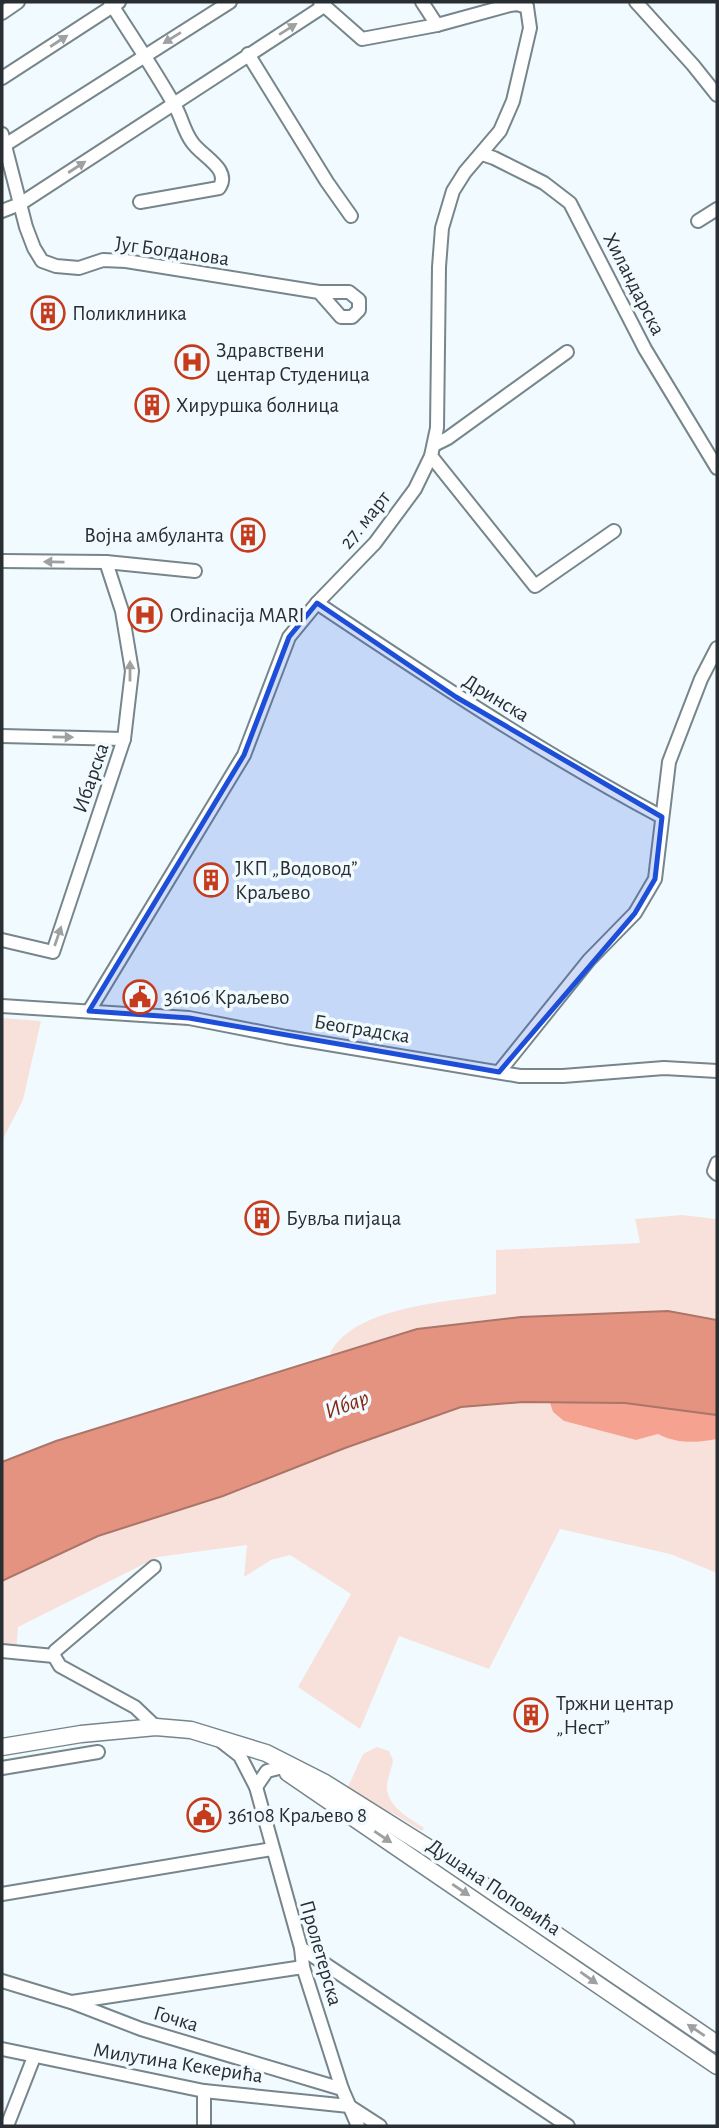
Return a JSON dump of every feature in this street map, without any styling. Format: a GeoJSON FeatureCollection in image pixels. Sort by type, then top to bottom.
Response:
{"type":"FeatureCollection","features":[{"type":"Feature","properties":{"kind":"main road","name":"Душана Поповића"},"geometry":{"type":"LineString","coordinates":[[4,1746],[82,1734],[156,1727],[213,1735],[284,1760],[427,1847],[717,2044]]}},
{"type":"Feature","properties":{"kind":"main road","name":"Душана Поповића"},"geometry":{"type":"LineString","coordinates":[[244,1746],[717,2066]]}},
{"type":"Feature","properties":{"kind":"street"},"geometry":{"type":"LineString","coordinates":[[2,13],[18,2]]}},
{"type":"Feature","properties":{"kind":"street"},"geometry":{"type":"LineString","coordinates":[[20,204],[3,140],[230,2]]}},
{"type":"Feature","properties":{"kind":"street"},"geometry":{"type":"LineString","coordinates":[[422,2],[438,24]]}},
{"type":"Feature","properties":{"kind":"street"},"geometry":{"type":"LineString","coordinates":[[636,2],[717,96]]}},
{"type":"Feature","properties":{"kind":"street"},"geometry":{"type":"LineString","coordinates":[[2,78],[115,3],[173,104],[185,133],[197,150],[215,164],[222,174],[222,184],[215,190],[140,202]]}},
{"type":"Feature","properties":{"kind":"street"},"geometry":{"type":"LineString","coordinates":[[2,211],[20,204],[322,4],[362,39],[438,24],[510,5],[532,5]]}},
{"type":"Feature","properties":{"kind":"street","name":"27. март"},"geometry":{"type":"LineString","coordinates":[[89,1011],[244,755],[289,637],[374,543],[415,489],[433,451],[442,228],[453,191],[465,172],[500,131],[515,94],[530,28],[532,5]]}},
{"type":"Feature","properties":{"kind":"street"},"geometry":{"type":"LineString","coordinates":[[248,54],[351,216]]}},
{"type":"Feature","properties":{"kind":"street","name":"Хиландарска"},"geometry":{"type":"LineString","coordinates":[[482,154],[544,183],[570,203],[650,358],[717,468]]}},
{"type":"Feature","properties":{"kind":"street","name":"Југ Богданова"},"geometry":{"type":"LineString","coordinates":[[20,204],[34,248],[46,263],[83,268],[103,260],[127,261],[319,292]]}},
{"type":"Feature","properties":{"kind":"street"},"geometry":{"type":"LineString","coordinates":[[698,221],[717,209]]}},
{"type":"Feature","properties":{"kind":"street"},"geometry":{"type":"LineString","coordinates":[[567,352],[433,451],[535,586],[614,531]]}},
{"type":"Feature","properties":{"kind":"street"},"geometry":{"type":"LineString","coordinates":[[2,561],[106,562],[195,571]]}},
{"type":"Feature","properties":{"kind":"street","name":"Ибарска"},"geometry":{"type":"LineString","coordinates":[[2,940],[53,951],[124,739],[132,671],[122,611],[106,562]]}},
{"type":"Feature","properties":{"kind":"street","name":"Дринска"},"geometry":{"type":"LineString","coordinates":[[317,603],[456,696],[608,788],[662,817]]}},
{"type":"Feature","properties":{"kind":"street"},"geometry":{"type":"LineString","coordinates":[[499,1072],[589,960],[635,913],[655,879],[669,762],[701,679],[717,648]]}},
{"type":"Feature","properties":{"kind":"street"},"geometry":{"type":"LineString","coordinates":[[2,736],[124,739]]}},
{"type":"Feature","properties":{"kind":"street","name":"Београдска"},"geometry":{"type":"LineString","coordinates":[[2,1006],[189,1018],[520,1076],[563,1076],[664,1068],[717,1071]]}},
{"type":"Feature","properties":{"kind":"street"},"geometry":{"type":"LineString","coordinates":[[717,1163],[714,1171],[717,1174]]}},
{"type":"Feature","properties":{"kind":"street"},"geometry":{"type":"LineString","coordinates":[[154,1567],[55,1651],[54,1656],[60,1666],[135,1707],[156,1727]]}},
{"type":"Feature","properties":{"kind":"street"},"geometry":{"type":"LineString","coordinates":[[2,1651],[54,1656]]}},
{"type":"Feature","properties":{"kind":"street","name":"Пролетерска"},"geometry":{"type":"LineString","coordinates":[[213,1735],[240,1756],[256,1787],[303,1967],[342,2089],[358,2126]]}},
{"type":"Feature","properties":{"kind":"street"},"geometry":{"type":"LineString","coordinates":[[2,1768],[98,1752]]}},
{"type":"Feature","properties":{"kind":"street"},"geometry":{"type":"LineString","coordinates":[[256,1787],[267,1771],[279,1768]]}},
{"type":"Feature","properties":{"kind":"street"},"geometry":{"type":"LineString","coordinates":[[2,1894],[272,1849]]}},
{"type":"Feature","properties":{"kind":"street"},"geometry":{"type":"LineString","coordinates":[[300,1948],[568,2126]]}},
{"type":"Feature","properties":{"kind":"street"},"geometry":{"type":"LineString","coordinates":[[71,2002],[303,1967]]}},
{"type":"Feature","properties":{"kind":"street","name":"Гочка"},"geometry":{"type":"LineString","coordinates":[[2,1982],[71,2002],[141,2029],[342,2089]]}},
{"type":"Feature","properties":{"kind":"street","name":"Милутина Кекерића"},"geometry":{"type":"LineString","coordinates":[[2,2049],[204,2091],[349,2106]]}},
{"type":"Feature","properties":{"kind":"street"},"geometry":{"type":"LineString","coordinates":[[7,2126],[34,2057]]}},
{"type":"Feature","properties":{"kind":"street"},"geometry":{"type":"LineString","coordinates":[[204,2091],[204,2126]]}},
{"type":"Feature","properties":{"kind":"street"},"geometry":{"type":"LineString","coordinates":[[349,2106],[380,2126]]}},
{"type":"Feature","properties":{"kind":"highlighted area"},"geometry":{"type":"Polygon","coordinates":[[[317,603],[456,697],[662,817],[655,879],[635,913],[499,1072],[189,1018],[89,1011],[244,755],[289,637],[317,603]]]}},
{"type":"Feature","properties":{"kind":"shaded area"},"geometry":{"type":"Polygon","coordinates":[[[2,1018],[41,1021],[23,1100],[2,1141],[2,1018]]]}},
{"type":"Feature","properties":{"kind":"shaded area"},"geometry":{"type":"Polygon","coordinates":[[[682,1215],[717,1219],[717,1320],[668,1311],[417,1329],[332,1355],[330,1353],[342,1337],[381,1316],[429,1304],[496,1294],[496,1250],[640,1243],[635,1219],[682,1215]]]}},
{"type":"Feature","properties":{"kind":"shaded area"},"geometry":{"type":"Polygon","coordinates":[[[522,1402],[550,1403],[553,1412],[564,1421],[636,1440],[658,1434],[687,1442],[717,1439],[717,1573],[670,1554],[560,1529],[489,1669],[399,1636],[360,1729],[298,1687],[351,1594],[290,1555],[271,1560],[244,1577],[247,1545],[158,1557],[18,1627],[16,1653],[2,1659],[2,1581],[98,1536],[223,1496],[345,1448],[461,1407],[522,1402]]]}},
{"type":"Feature","properties":{"kind":"shaded area"},"geometry":{"type":"Polygon","coordinates":[[[550,1403],[625,1403],[717,1415],[717,1439],[687,1442],[658,1434],[636,1440],[564,1421],[553,1412],[550,1403]]]}},
{"type":"Feature","properties":{"kind":"shaded area"},"geometry":{"type":"Polygon","coordinates":[[[377,1747],[389,1751],[393,1760],[387,1787],[391,1800],[400,1811],[424,1828],[422,1831],[346,1791],[363,1754],[377,1747]]]}},
{"type":"Feature","properties":{"kind":"water","name":"Ибар"},"geometry":{"type":"Polygon","coordinates":[[[668,1311],[717,1320],[717,1415],[625,1403],[523,1402],[461,1407],[345,1448],[223,1496],[98,1536],[2,1581],[2,1462],[56,1441],[417,1329],[521,1317],[668,1311]]]}},
{"type":"Feature","properties":{"kind":"place","name":"Поликлиника"},"geometry":{"type":"Point","coordinates":[48,313]}},
{"type":"Feature","properties":{"kind":"place","name":"Здравствени центар Студеница"},"geometry":{"type":"Point","coordinates":[192,362]}},
{"type":"Feature","properties":{"kind":"place","name":"Хируршка болница"},"geometry":{"type":"Point","coordinates":[152,405]}},
{"type":"Feature","properties":{"kind":"place","name":"Војна амбуланта"},"geometry":{"type":"Point","coordinates":[248,535]}},
{"type":"Feature","properties":{"kind":"place","name":"Ordinacija MARI"},"geometry":{"type":"Point","coordinates":[145,615]}},
{"type":"Feature","properties":{"kind":"place","name":"ЈКП „Водовод” Краљево"},"geometry":{"type":"Point","coordinates":[211,880]}},
{"type":"Feature","properties":{"kind":"place","name":"36106 Краљево"},"geometry":{"type":"Point","coordinates":[140,997]}},
{"type":"Feature","properties":{"kind":"place","name":"Бувља пијаца"},"geometry":{"type":"Point","coordinates":[262,1218]}},
{"type":"Feature","properties":{"kind":"place","name":"Тржни центар „Нест”"},"geometry":{"type":"Point","coordinates":[531,1715]}},
{"type":"Feature","properties":{"kind":"place","name":"36108 Краљево 8"},"geometry":{"type":"Point","coordinates":[204,1815]}}]}
